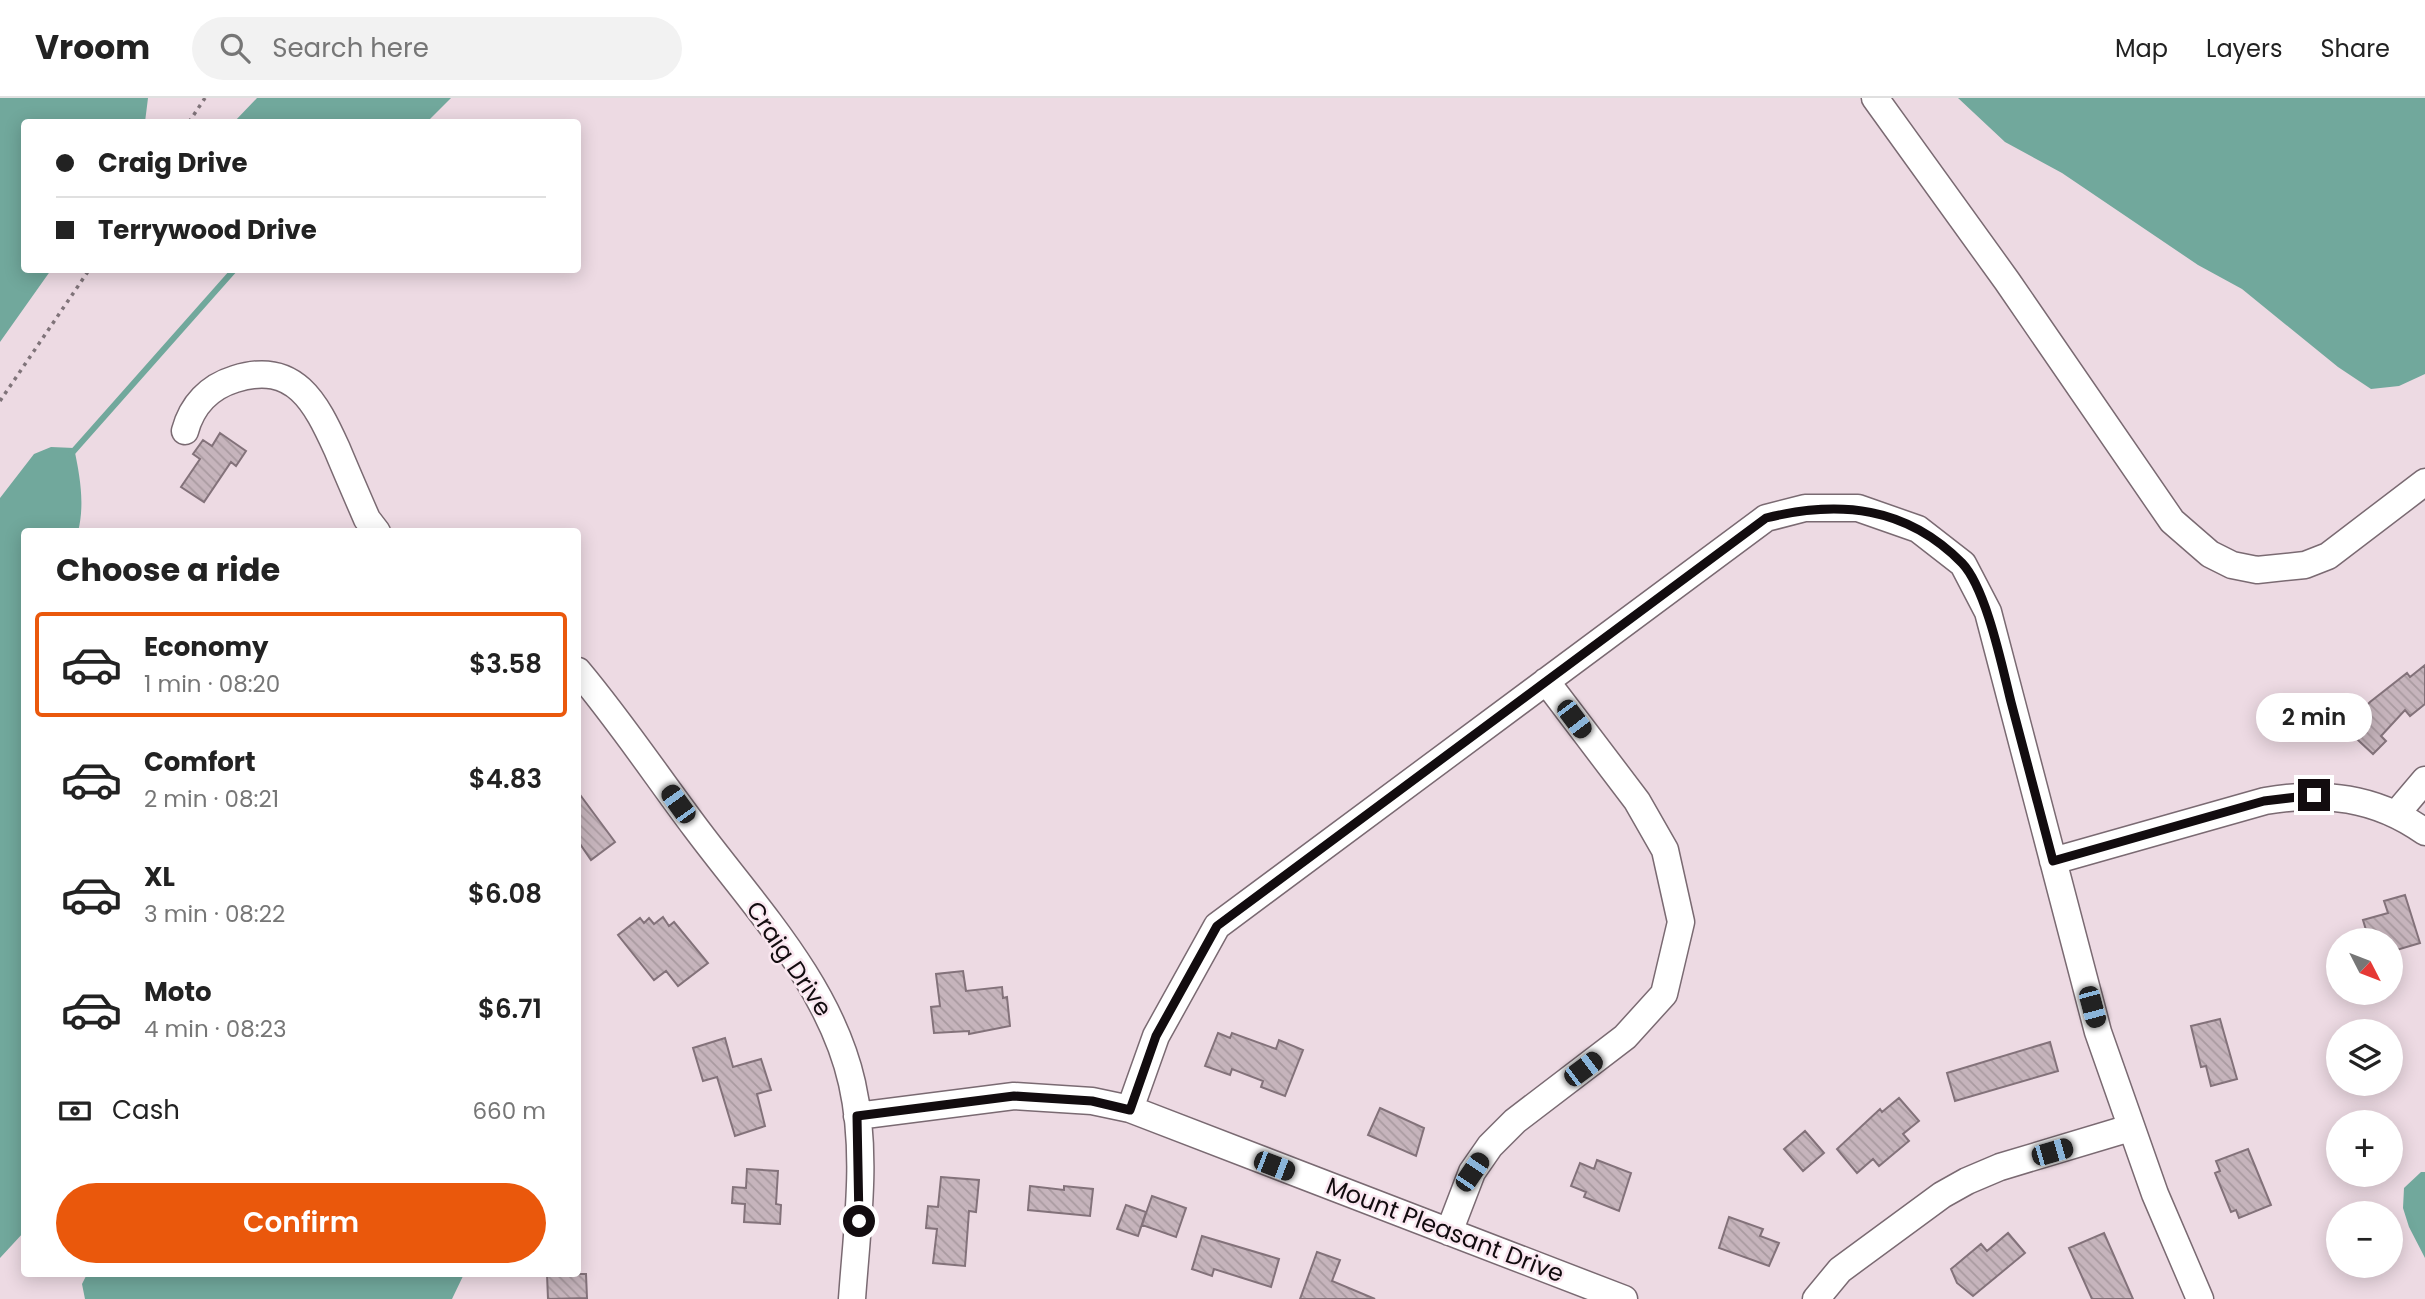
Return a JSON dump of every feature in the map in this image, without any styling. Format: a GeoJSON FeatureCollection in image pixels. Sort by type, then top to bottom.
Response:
{"type":"FeatureCollection","features":[{"type":"Feature","properties":{"kind":"street"},"geometry":{"type":"LineString","coordinates":[[1875,98],[2007,281],[2172,521],[2210,554],[2232,565],[2257,570],[2305,565],[2328,556],[2425,482]]}},
{"type":"Feature","properties":{"kind":"street"},"geometry":{"type":"LineString","coordinates":[[185,431],[196,406],[209,391],[224,383],[261,375],[282,377],[293,383],[319,409],[367,519],[374,528]]}},
{"type":"Feature","properties":{"kind":"street"},"geometry":{"type":"LineString","coordinates":[[1130,1110],[1156,1036],[1217,926],[1766,518],[1805,508],[1858,508],[1918,529],[1963,564],[1988,612],[2098,1032],[2130,1128],[2200,1299]]}},
{"type":"Feature","properties":{"kind":"street","name":"Craig Drive"},"geometry":{"type":"LineString","coordinates":[[581,675],[814,988],[832,1022],[845,1058],[857,1116],[859,1221],[852,1299]]}},
{"type":"Feature","properties":{"kind":"street"},"geometry":{"type":"LineString","coordinates":[[1449,1231],[1472,1172],[1490,1146],[1516,1121],[1625,1037],[1664,994],[1681,922],[1665,849],[1637,801],[1546,681]]}},
{"type":"Feature","properties":{"kind":"street"},"geometry":{"type":"LineString","coordinates":[[2397,813],[2425,780]]}},
{"type":"Feature","properties":{"kind":"street"},"geometry":{"type":"LineString","coordinates":[[2053,861],[2290,796],[2338,797],[2397,813],[2425,832]]}},
{"type":"Feature","properties":{"kind":"street","name":"Mount Pleasant Drive"},"geometry":{"type":"LineString","coordinates":[[857,1116],[1014,1096],[1092,1101],[1130,1110],[1624,1299]]}},
{"type":"Feature","properties":{"kind":"street"},"geometry":{"type":"LineString","coordinates":[[1816,1299],[1840,1270],[1942,1195],[1967,1181],[2000,1167],[2130,1128]]}},
{"type":"Feature","properties":{"kind":"path"},"geometry":{"type":"LineString","coordinates":[[190,119],[205,98]]}},
{"type":"Feature","properties":{"kind":"path"},"geometry":{"type":"LineString","coordinates":[[0,401],[87,273]]}},
{"type":"Feature","properties":{"kind":"shaded area"},"geometry":{"type":"Polygon","coordinates":[[[0,98],[148,98],[145,119],[21,119],[21,273],[49,273],[0,342],[0,98]]]}},
{"type":"Feature","properties":{"kind":"shaded area"},"geometry":{"type":"Polygon","coordinates":[[[257,98],[451,98],[430,119],[237,119],[257,98]]]}},
{"type":"Feature","properties":{"kind":"shaded area"},"geometry":{"type":"Polygon","coordinates":[[[1958,98],[2425,98],[2425,374],[2399,386],[2371,389],[2338,367],[2242,289],[2198,265],[2062,173],[2005,142],[1958,98]]]}},
{"type":"Feature","properties":{"kind":"shaded area"},"geometry":{"type":"Polygon","coordinates":[[[51,447],[74,448],[80,480],[81,511],[79,528],[21,528],[21,1235],[0,1258],[0,498],[34,454],[51,447]]]}},
{"type":"Feature","properties":{"kind":"shaded area"},"geometry":{"type":"Polygon","coordinates":[[[2421,1172],[2425,1172],[2425,1258],[2409,1227],[2403,1208],[2404,1188],[2421,1172]]]}},
{"type":"Feature","properties":{"kind":"shaded area"},"geometry":{"type":"Polygon","coordinates":[[[86,1277],[463,1277],[452,1299],[85,1299],[82,1284],[86,1277]]]}},
{"type":"Feature","properties":{"kind":"building"},"geometry":{"type":"Polygon","coordinates":[[[220,433],[246,451],[236,466],[231,462],[204,502],[181,487],[200,459],[193,454],[203,440],[212,446],[220,433]]]}},
{"type":"Feature","properties":{"kind":"building"},"geometry":{"type":"Polygon","coordinates":[[[2425,665],[2425,704],[2410,716],[2405,710],[2381,736],[2386,741],[2373,754],[2345,728],[2370,702],[2407,673],[2410,677],[2425,665]]]}},
{"type":"Feature","properties":{"kind":"building"},"geometry":{"type":"Polygon","coordinates":[[[581,796],[615,842],[591,860],[581,845],[581,796]]]}},
{"type":"Feature","properties":{"kind":"building"},"geometry":{"type":"Polygon","coordinates":[[[2405,895],[2420,943],[2403,948],[2403,928],[2365,928],[2363,920],[2388,913],[2384,901],[2405,895]]]}},
{"type":"Feature","properties":{"kind":"building"},"geometry":{"type":"Polygon","coordinates":[[[663,917],[669,926],[674,922],[708,963],[678,986],[666,971],[654,980],[618,935],[640,918],[644,923],[649,918],[654,924],[663,917]]]}},
{"type":"Feature","properties":{"kind":"building"},"geometry":{"type":"Polygon","coordinates":[[[963,971],[966,991],[1002,987],[1003,998],[1007,997],[1010,1026],[969,1034],[969,1031],[934,1033],[931,1007],[940,1006],[936,974],[963,971]]]}},
{"type":"Feature","properties":{"kind":"building"},"geometry":{"type":"Polygon","coordinates":[[[2220,1019],[2237,1079],[2211,1086],[2206,1066],[2201,1067],[2191,1026],[2220,1019]]]}},
{"type":"Feature","properties":{"kind":"building"},"geometry":{"type":"Polygon","coordinates":[[[1218,1033],[1230,1038],[1232,1033],[1276,1049],[1279,1040],[1303,1050],[1285,1096],[1261,1087],[1263,1081],[1232,1069],[1230,1075],[1205,1066],[1218,1033]]]}},
{"type":"Feature","properties":{"kind":"building"},"geometry":{"type":"Polygon","coordinates":[[[725,1038],[733,1067],[761,1059],[771,1090],[757,1094],[765,1126],[735,1136],[717,1077],[703,1081],[693,1048],[725,1038]]]}},
{"type":"Feature","properties":{"kind":"building"},"geometry":{"type":"Polygon","coordinates":[[[2050,1042],[2058,1071],[1955,1101],[1947,1073],[2050,1042]]]}},
{"type":"Feature","properties":{"kind":"building"},"geometry":{"type":"Polygon","coordinates":[[[1899,1098],[1919,1121],[1903,1134],[1909,1141],[1879,1166],[1873,1159],[1857,1173],[1837,1149],[1880,1109],[1882,1112],[1899,1098]]]}},
{"type":"Feature","properties":{"kind":"building"},"geometry":{"type":"Polygon","coordinates":[[[1380,1108],[1424,1128],[1416,1156],[1368,1135],[1380,1108]]]}},
{"type":"Feature","properties":{"kind":"building"},"geometry":{"type":"Polygon","coordinates":[[[1805,1131],[1824,1153],[1803,1171],[1784,1149],[1805,1131]]]}},
{"type":"Feature","properties":{"kind":"building"},"geometry":{"type":"Polygon","coordinates":[[[2248,1149],[2271,1205],[2239,1218],[2236,1210],[2231,1212],[2215,1173],[2220,1171],[2216,1161],[2248,1149]]]}},
{"type":"Feature","properties":{"kind":"building"},"geometry":{"type":"Polygon","coordinates":[[[1597,1160],[1631,1173],[1619,1211],[1584,1197],[1586,1192],[1571,1186],[1580,1163],[1594,1169],[1597,1160]]]}},
{"type":"Feature","properties":{"kind":"building"},"geometry":{"type":"Polygon","coordinates":[[[747,1169],[778,1171],[776,1204],[781,1205],[780,1224],[744,1222],[745,1204],[732,1203],[733,1187],[746,1188],[747,1169]]]}},
{"type":"Feature","properties":{"kind":"building"},"geometry":{"type":"Polygon","coordinates":[[[941,1177],[979,1180],[976,1212],[969,1211],[965,1266],[933,1263],[937,1229],[926,1228],[928,1206],[938,1207],[941,1177]]]}},
{"type":"Feature","properties":{"kind":"building"},"geometry":{"type":"Polygon","coordinates":[[[1030,1186],[1064,1190],[1064,1186],[1093,1189],[1090,1216],[1028,1210],[1030,1186]]]}},
{"type":"Feature","properties":{"kind":"building"},"geometry":{"type":"Polygon","coordinates":[[[1152,1196],[1186,1208],[1176,1237],[1142,1225],[1152,1196]]]}},
{"type":"Feature","properties":{"kind":"building"},"geometry":{"type":"Polygon","coordinates":[[[1126,1205],[1146,1212],[1138,1236],[1117,1229],[1126,1205]]]}},
{"type":"Feature","properties":{"kind":"building"},"geometry":{"type":"Polygon","coordinates":[[[1729,1217],[1763,1229],[1760,1236],[1779,1243],[1769,1266],[1719,1248],[1729,1217]]]}},
{"type":"Feature","properties":{"kind":"building"},"geometry":{"type":"Polygon","coordinates":[[[2008,1233],[2025,1253],[1973,1296],[1957,1283],[1951,1269],[1981,1244],[1987,1251],[2008,1233]]]}},
{"type":"Feature","properties":{"kind":"building"},"geometry":{"type":"Polygon","coordinates":[[[2104,1233],[2133,1299],[2092,1299],[2069,1248],[2104,1233]]]}},
{"type":"Feature","properties":{"kind":"building"},"geometry":{"type":"Polygon","coordinates":[[[1202,1236],[1279,1259],[1271,1287],[1214,1269],[1212,1276],[1192,1269],[1202,1236]]]}},
{"type":"Feature","properties":{"kind":"building"},"geometry":{"type":"Polygon","coordinates":[[[1317,1252],[1340,1260],[1332,1281],[1375,1299],[1300,1299],[1317,1252]]]}},
{"type":"Feature","properties":{"kind":"building"},"geometry":{"type":"Polygon","coordinates":[[[581,1274],[586,1274],[587,1298],[548,1299],[547,1277],[581,1277],[581,1274]]]}},
{"type":"Feature","properties":{"kind":"waterway"},"geometry":{"type":"LineString","coordinates":[[71,454],[231,273]]}},
{"type":"Feature","properties":{"kind":"route"},"geometry":{"type":"LineString","coordinates":[[859,1221],[857,1116],[1014,1096],[1092,1101],[1130,1110],[1156,1036],[1217,926],[1766,518],[1805,508],[1858,508],[1918,529],[1963,564],[1988,612],[2053,861],[2264,801],[2314,795]]}}]}
